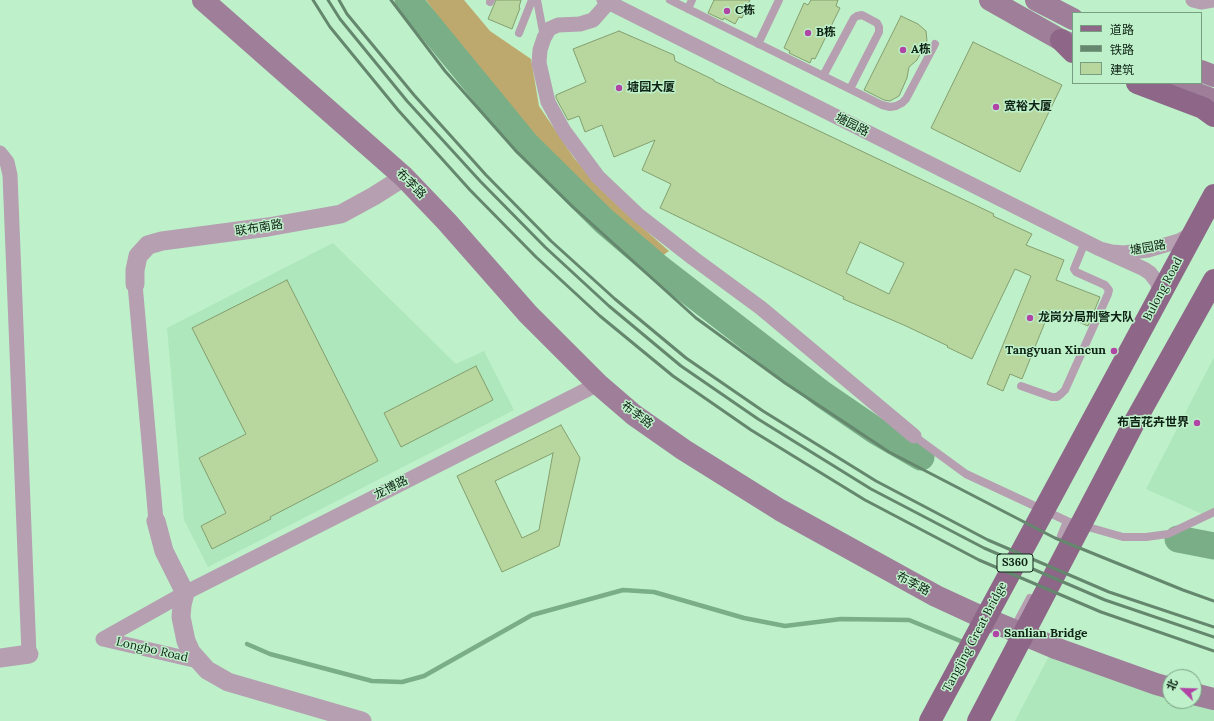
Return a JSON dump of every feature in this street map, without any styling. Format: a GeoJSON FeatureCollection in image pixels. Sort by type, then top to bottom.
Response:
{"type":"FeatureCollection","features":[{"type":"Feature","properties":{"kind":"main road","name":"布李路"},"geometry":{"type":"LineString","coordinates":[[203,0],[404,177],[447,222],[528,314],[598,384],[634,415],[684,450],[780,510],[936,596],[1058,650],[1162,686]]}},
{"type":"Feature","properties":{"kind":"main road"},"geometry":{"type":"LineString","coordinates":[[990,0],[1069,46]]}},
{"type":"Feature","properties":{"kind":"main road"},"geometry":{"type":"LineString","coordinates":[[1036,0],[1072,18]]}},
{"type":"Feature","properties":{"kind":"main road"},"geometry":{"type":"LineString","coordinates":[[1202,71],[1214,76]]}},
{"type":"Feature","properties":{"kind":"main road"},"geometry":{"type":"LineString","coordinates":[[1140,84],[1203,108],[1214,116]]}},
{"type":"Feature","properties":{"kind":"main road"},"geometry":{"type":"LineString","coordinates":[[1172,84],[1214,100]]}},
{"type":"Feature","properties":{"kind":"main road","name":"Bulong Road"},"geometry":{"type":"LineString","coordinates":[[1100,405],[1214,195]]}},
{"type":"Feature","properties":{"kind":"main road"},"geometry":{"type":"LineString","coordinates":[[978,721],[1134,424],[1214,280]]}},
{"type":"Feature","properties":{"kind":"main road","name":"Tangjing Great Bridge"},"geometry":{"type":"LineString","coordinates":[[930,721],[1100,405]]}},
{"type":"Feature","properties":{"kind":"main road"},"geometry":{"type":"LineString","coordinates":[[973,721],[1012,630]]}},
{"type":"Feature","properties":{"kind":"main road"},"geometry":{"type":"LineString","coordinates":[[1202,696],[1214,699]]}},
{"type":"Feature","properties":{"kind":"street"},"geometry":{"type":"LineString","coordinates":[[1193,0],[1201,2],[1212,0]]}},
{"type":"Feature","properties":{"kind":"street"},"geometry":{"type":"LineString","coordinates":[[606,1],[593,20],[580,24],[558,25],[549,29],[540,50],[539,63],[548,102],[564,131],[598,177],[638,215],[761,308],[914,436]]}},
{"type":"Feature","properties":{"kind":"street","name":"塘园路"},"geometry":{"type":"LineString","coordinates":[[606,1],[1085,242],[1144,269],[1150,273],[1157,282],[1161,292]]}},
{"type":"Feature","properties":{"kind":"street"},"geometry":{"type":"LineString","coordinates":[[0,153],[7,162],[10,175],[29,654],[0,658]]}},
{"type":"Feature","properties":{"kind":"street","name":"联布南路"},"geometry":{"type":"LineString","coordinates":[[135,284],[135,270],[138,256],[148,245],[162,241],[268,227],[340,214],[374,196],[404,177]]}},
{"type":"Feature","properties":{"kind":"street","name":"塘园路"},"geometry":{"type":"LineString","coordinates":[[1100,249],[1124,253],[1148,250],[1179,241],[1193,233]]}},
{"type":"Feature","properties":{"kind":"street"},"geometry":{"type":"LineString","coordinates":[[135,284],[156,521],[164,551],[184,593],[181,617],[186,641],[198,662],[207,670],[228,682],[362,721]]}},
{"type":"Feature","properties":{"kind":"street","name":"龙博路"},"geometry":{"type":"LineString","coordinates":[[184,593],[598,384]]}},
{"type":"Feature","properties":{"kind":"street","name":"Longbo Road"},"geometry":{"type":"LineString","coordinates":[[184,593],[103,639],[198,662]]}},
{"type":"Feature","properties":{"kind":"lane"},"geometry":{"type":"LineString","coordinates":[[519,33],[532,0]]}},
{"type":"Feature","properties":{"kind":"lane"},"geometry":{"type":"LineString","coordinates":[[538,0],[544,38]]}},
{"type":"Feature","properties":{"kind":"lane"},"geometry":{"type":"LineString","coordinates":[[670,0],[882,105],[890,107],[902,103],[935,44]]}},
{"type":"Feature","properties":{"kind":"lane"},"geometry":{"type":"LineString","coordinates":[[688,9],[692,0]]}},
{"type":"Feature","properties":{"kind":"lane"},"geometry":{"type":"LineString","coordinates":[[758,44],[779,0]]}},
{"type":"Feature","properties":{"kind":"lane"},"geometry":{"type":"LineString","coordinates":[[824,76],[854,18],[862,15],[877,23],[879,32],[850,89]]}},
{"type":"Feature","properties":{"kind":"lane"},"geometry":{"type":"LineString","coordinates":[[1021,386],[1052,397],[1057,397],[1065,390],[1105,301],[1109,290],[1108,287],[1076,272],[1074,269],[1085,242]]}},
{"type":"Feature","properties":{"kind":"lane"},"geometry":{"type":"LineString","coordinates":[[914,436],[966,474],[1067,521],[1123,537],[1146,537],[1168,534],[1214,512]]}},
{"type":"Feature","properties":{"kind":"lane"},"geometry":{"type":"LineString","coordinates":[[1061,536],[1067,521]]}},
{"type":"Feature","properties":{"kind":"lane"},"geometry":{"type":"LineString","coordinates":[[1012,630],[1030,598]]}},
{"type":"Feature","properties":{"kind":"shaded area"},"geometry":{"type":"Polygon","coordinates":[[[426,0],[464,0],[490,31],[531,59],[539,106],[574,158],[618,206],[669,251],[658,259],[547,149],[461,48],[426,0]]]}},
{"type":"Feature","properties":{"kind":"shaded area"},"geometry":{"type":"Polygon","coordinates":[[[333,243],[456,364],[484,351],[514,410],[208,567],[184,520],[167,328],[333,243]]]}},
{"type":"Feature","properties":{"kind":"shaded area","name":"布吉花卉世界"},"geometry":{"type":"Polygon","coordinates":[[[1214,357],[1214,514],[1202,514],[1146,489],[1214,357]]]}},
{"type":"Feature","properties":{"kind":"shaded area"},"geometry":{"type":"Polygon","coordinates":[[[1049,656],[1162,692],[1162,709],[1202,709],[1202,705],[1214,709],[1214,721],[1015,721],[1049,656]]]}},
{"type":"Feature","properties":{"kind":"building"},"geometry":{"type":"Polygon","coordinates":[[[496,0],[521,0],[520,8],[512,29],[488,19],[496,0]]]}},
{"type":"Feature","properties":{"kind":"building","name":"C栋"},"geometry":{"type":"Polygon","coordinates":[[[714,0],[750,0],[742,18],[739,17],[735,24],[724,18],[723,20],[708,13],[714,0]]]}},
{"type":"Feature","properties":{"kind":"building","name":"B栋"},"geometry":{"type":"Polygon","coordinates":[[[811,0],[838,0],[836,6],[840,8],[815,59],[812,58],[810,63],[789,53],[790,51],[784,48],[804,3],[808,5],[811,0]]]}},
{"type":"Feature","properties":{"kind":"building","name":"A栋"},"geometry":{"type":"Polygon","coordinates":[[[901,16],[918,24],[926,31],[927,41],[917,60],[909,67],[907,78],[899,96],[890,101],[884,100],[864,90],[901,16]]]}},
{"type":"Feature","properties":{"kind":"building"},"geometry":{"type":"Polygon","coordinates":[[[619,31],[674,55],[675,61],[714,81],[994,214],[993,216],[1032,234],[1026,245],[1064,260],[1056,280],[1100,297],[1088,326],[1050,310],[1022,379],[1010,374],[1003,391],[987,384],[1031,276],[1015,269],[972,359],[906,326],[843,299],[844,297],[660,208],[671,184],[642,170],[655,140],[614,157],[602,125],[585,132],[579,116],[568,120],[556,98],[556,95],[586,82],[573,49],[619,31]],[[860,242],[846,273],[889,294],[904,263],[860,242]]]}},
{"type":"Feature","properties":{"kind":"building","name":"宽裕大厦"},"geometry":{"type":"Polygon","coordinates":[[[973,42],[1062,85],[1020,172],[931,128],[973,42]]]}},
{"type":"Feature","properties":{"kind":"building"},"geometry":{"type":"Polygon","coordinates":[[[287,280],[378,461],[212,549],[201,526],[226,513],[199,458],[246,434],[192,328],[287,280]]]}},
{"type":"Feature","properties":{"kind":"building"},"geometry":{"type":"Polygon","coordinates":[[[476,366],[493,400],[401,447],[384,413],[476,366]]]}},
{"type":"Feature","properties":{"kind":"building"},"geometry":{"type":"Polygon","coordinates":[[[561,425],[580,458],[559,546],[502,572],[457,476],[561,425]],[[553,453],[495,481],[522,538],[539,530],[553,453]]]}},
{"type":"Feature","properties":{"kind":"waterway"},"geometry":{"type":"LineString","coordinates":[[408,0],[526,144],[604,221],[659,268],[822,394],[876,431],[921,457]]}},
{"type":"Feature","properties":{"kind":"waterway"},"geometry":{"type":"LineString","coordinates":[[1178,539],[1214,546]]}},
{"type":"Feature","properties":{"kind":"waterway"},"geometry":{"type":"LineString","coordinates":[[247,644],[270,654],[372,681],[402,682],[424,676],[532,615],[623,590],[654,592],[744,618],[785,626],[841,619],[909,620],[963,642]]}},
{"type":"Feature","properties":{"kind":"railway"},"geometry":{"type":"LineString","coordinates":[[313,0],[330,27],[398,110],[470,190],[536,257],[600,316],[673,376],[751,430],[865,500],[979,560],[1101,612],[1214,651]]}},
{"type":"Feature","properties":{"kind":"railway"},"geometry":{"type":"LineString","coordinates":[[328,0],[340,19],[407,101],[480,181],[545,247],[609,306],[681,366],[758,419],[871,489],[984,548],[1105,600],[1214,637]]}},
{"type":"Feature","properties":{"kind":"railway"},"geometry":{"type":"LineString","coordinates":[[339,0],[347,14],[414,95],[486,175],[551,241],[615,299],[686,358],[763,411],[876,481],[988,540],[1109,592],[1214,627]]}},
{"type":"Feature","properties":{"kind":"railway"},"geometry":{"type":"LineString","coordinates":[[391,0],[445,71],[516,151],[573,207],[696,318],[785,383],[889,452],[1055,538],[1214,601]]}},
{"type":"Feature","properties":{"kind":"place","name":"C栋"},"geometry":{"type":"Point","coordinates":[727,11]}},
{"type":"Feature","properties":{"kind":"place","name":"B栋"},"geometry":{"type":"Point","coordinates":[808,33]}},
{"type":"Feature","properties":{"kind":"place","name":"A栋"},"geometry":{"type":"Point","coordinates":[903,50]}},
{"type":"Feature","properties":{"kind":"place","name":"塘园大厦"},"geometry":{"type":"Point","coordinates":[619,88]}},
{"type":"Feature","properties":{"kind":"place","name":"宽裕大厦"},"geometry":{"type":"Point","coordinates":[996,107]}},
{"type":"Feature","properties":{"kind":"place","name":"龙岗分局刑警大队"},"geometry":{"type":"Point","coordinates":[1030,318]}},
{"type":"Feature","properties":{"kind":"place","name":"Tangyuan Xincun"},"geometry":{"type":"Point","coordinates":[1114,351]}},
{"type":"Feature","properties":{"kind":"place","name":"布吉花卉世界"},"geometry":{"type":"Point","coordinates":[1197,423]}},
{"type":"Feature","properties":{"kind":"place","name":"Sanlian Bridge"},"geometry":{"type":"Point","coordinates":[996,634]}}]}
